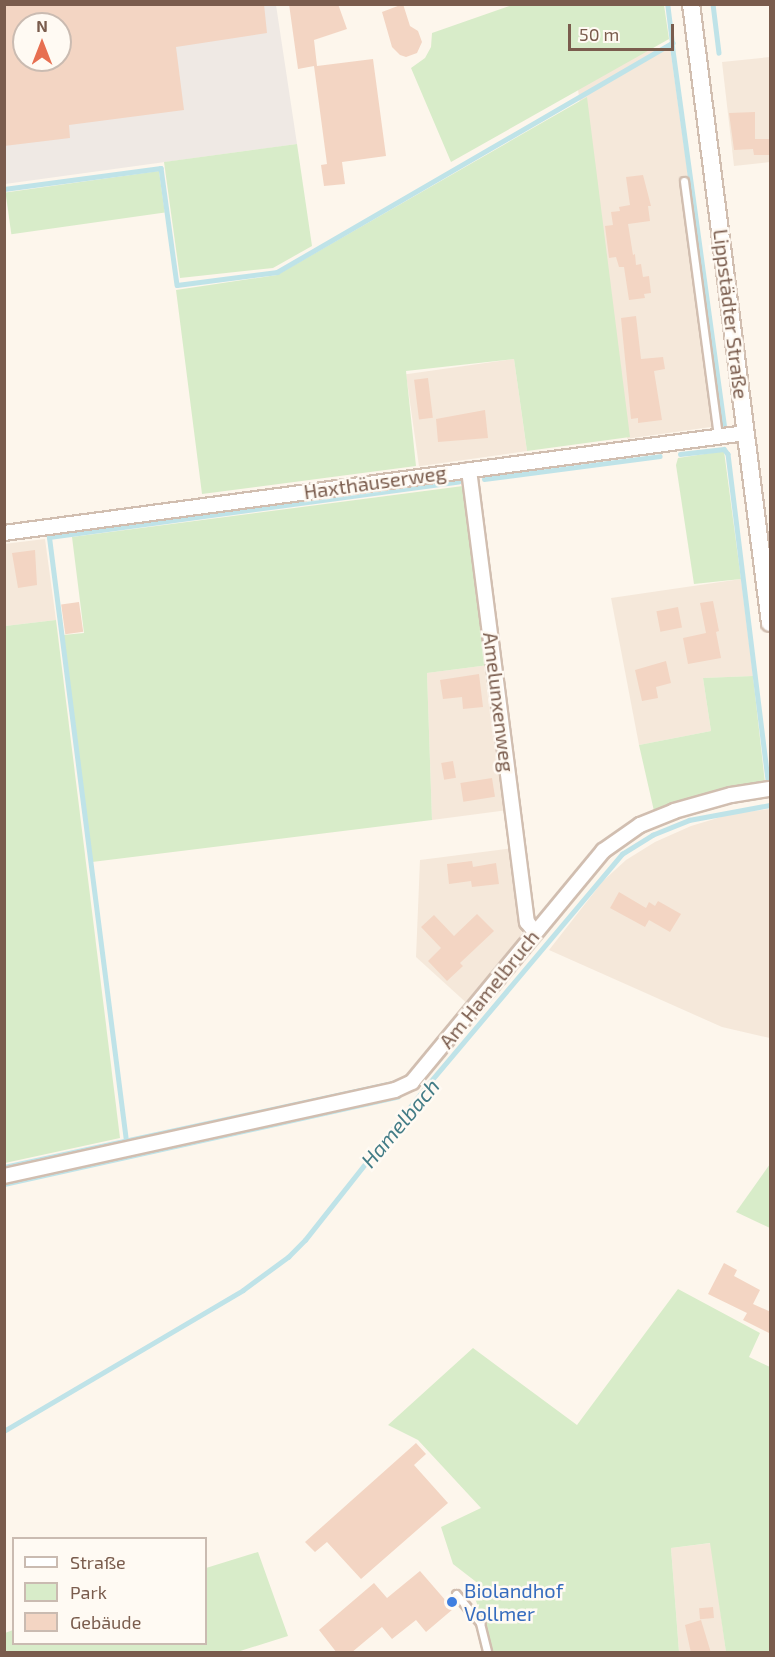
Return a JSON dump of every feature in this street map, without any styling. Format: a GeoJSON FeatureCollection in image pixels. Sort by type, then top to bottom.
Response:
{"type":"FeatureCollection","features":[{"type":"Feature","properties":{"kind":"street","name":"Lippstädter Straße"},"geometry":{"type":"LineString","coordinates":[[691,4],[771,622]]}},
{"type":"Feature","properties":{"kind":"street","name":"Haxthäuserweg"},"geometry":{"type":"LineString","coordinates":[[4,533],[746,433]]}},
{"type":"Feature","properties":{"kind":"street","name":"Amelunxenweg"},"geometry":{"type":"LineString","coordinates":[[469,470],[527,922],[535,932]]}},
{"type":"Feature","properties":{"kind":"street","name":"Am Hamelbruch"},"geometry":{"type":"LineString","coordinates":[[4,1176],[395,1090],[412,1082],[422,1073],[603,851],[640,825],[696,804],[771,789]]}},
{"type":"Feature","properties":{"kind":"lane"},"geometry":{"type":"LineString","coordinates":[[684,182],[718,437]]}},
{"type":"Feature","properties":{"kind":"lane"},"geometry":{"type":"LineString","coordinates":[[456,1594],[480,1623],[487,1653]]}},
{"type":"Feature","properties":{"kind":"shaded area"},"geometry":{"type":"Polygon","coordinates":[[[4,5],[276,5],[297,144],[5,184],[4,5]]]}},
{"type":"Feature","properties":{"kind":"shaded area"},"geometry":{"type":"Polygon","coordinates":[[[670,47],[723,425],[627,439],[574,60],[670,47]]]}},
{"type":"Feature","properties":{"kind":"shaded area"},"geometry":{"type":"Polygon","coordinates":[[[770,57],[770,162],[734,166],[722,62],[770,57]]]}},
{"type":"Feature","properties":{"kind":"shaded area"},"geometry":{"type":"Polygon","coordinates":[[[514,359],[527,451],[419,466],[406,374],[514,359]]]}},
{"type":"Feature","properties":{"kind":"shaded area"},"geometry":{"type":"Polygon","coordinates":[[[45,539],[56,620],[5,626],[4,544],[45,539]]]}},
{"type":"Feature","properties":{"kind":"shaded area"},"geometry":{"type":"Polygon","coordinates":[[[741,579],[753,676],[703,678],[711,731],[639,745],[611,598],[741,579]]]}},
{"type":"Feature","properties":{"kind":"shaded area"},"geometry":{"type":"Polygon","coordinates":[[[489,665],[508,810],[432,820],[427,673],[489,665]]]}},
{"type":"Feature","properties":{"kind":"shaded area"},"geometry":{"type":"Polygon","coordinates":[[[769,809],[770,1038],[722,1027],[549,950],[603,881],[626,860],[655,842],[691,826],[731,814],[769,809]]]}},
{"type":"Feature","properties":{"kind":"shaded area"},"geometry":{"type":"Polygon","coordinates":[[[513,848],[522,929],[520,946],[471,1007],[416,957],[420,860],[513,848]]]}},
{"type":"Feature","properties":{"kind":"shaded area"},"geometry":{"type":"Polygon","coordinates":[[[711,1543],[726,1652],[679,1652],[671,1548],[711,1543]]]}},
{"type":"Feature","properties":{"kind":"green space"},"geometry":{"type":"Polygon","coordinates":[[[512,5],[664,5],[669,39],[451,162],[411,68],[425,58],[431,47],[432,33],[512,5]]]}},
{"type":"Feature","properties":{"kind":"green space"},"geometry":{"type":"Polygon","coordinates":[[[587,97],[630,437],[527,451],[514,359],[406,371],[416,466],[202,494],[176,290],[277,275],[587,97]]]}},
{"type":"Feature","properties":{"kind":"green space"},"geometry":{"type":"Polygon","coordinates":[[[297,144],[312,246],[273,268],[180,278],[164,162],[297,144]]]}},
{"type":"Feature","properties":{"kind":"green space"},"geometry":{"type":"Polygon","coordinates":[[[159,171],[165,213],[11,234],[6,193],[159,171]]]}},
{"type":"Feature","properties":{"kind":"green space"},"geometry":{"type":"Polygon","coordinates":[[[724,451],[741,579],[694,584],[676,465],[678,458],[724,451]]]}},
{"type":"Feature","properties":{"kind":"green space"},"geometry":{"type":"Polygon","coordinates":[[[463,486],[489,665],[427,673],[432,820],[92,862],[63,635],[84,633],[72,537],[463,486]]]}},
{"type":"Feature","properties":{"kind":"green space"},"geometry":{"type":"Polygon","coordinates":[[[56,620],[120,1138],[5,1163],[5,626],[56,620]]]}},
{"type":"Feature","properties":{"kind":"green space"},"geometry":{"type":"Polygon","coordinates":[[[753,676],[765,783],[694,797],[654,811],[639,745],[711,731],[703,678],[753,676]]]}},
{"type":"Feature","properties":{"kind":"green space"},"geometry":{"type":"Polygon","coordinates":[[[770,1164],[770,1228],[736,1212],[770,1164]]]}},
{"type":"Feature","properties":{"kind":"green space"},"geometry":{"type":"Polygon","coordinates":[[[678,1289],[760,1333],[749,1357],[770,1367],[770,1652],[726,1652],[710,1543],[671,1548],[679,1652],[493,1652],[475,1598],[484,1588],[453,1564],[441,1527],[481,1508],[418,1440],[388,1425],[473,1348],[577,1425],[678,1289]]]}},
{"type":"Feature","properties":{"kind":"green space"},"geometry":{"type":"Polygon","coordinates":[[[258,1552],[288,1636],[237,1652],[5,1652],[5,1633],[12,1630],[12,1645],[207,1645],[207,1568],[258,1552]]]}},
{"type":"Feature","properties":{"kind":"building"},"geometry":{"type":"Polygon","coordinates":[[[4,4],[264,4],[267,33],[176,47],[184,110],[69,125],[70,138],[4,146],[4,4]]]}},
{"type":"Feature","properties":{"kind":"building"},"geometry":{"type":"Polygon","coordinates":[[[289,4],[338,4],[347,29],[314,40],[317,66],[373,59],[386,156],[342,162],[345,184],[324,186],[321,165],[327,164],[314,66],[298,69],[289,4]]]}},
{"type":"Feature","properties":{"kind":"building"},"geometry":{"type":"Polygon","coordinates":[[[403,4],[410,26],[418,31],[422,42],[417,53],[406,57],[400,55],[392,47],[382,12],[403,4]]]}},
{"type":"Feature","properties":{"kind":"building"},"geometry":{"type":"Polygon","coordinates":[[[755,112],[755,139],[771,139],[771,155],[754,155],[753,149],[734,150],[729,113],[755,112]]]}},
{"type":"Feature","properties":{"kind":"building"},"geometry":{"type":"Polygon","coordinates":[[[643,175],[651,206],[648,206],[650,221],[628,224],[636,265],[641,264],[643,277],[649,276],[651,293],[644,294],[645,298],[629,300],[624,267],[619,267],[616,257],[609,258],[605,226],[613,225],[611,212],[620,211],[619,207],[630,205],[626,177],[643,175]]]}},
{"type":"Feature","properties":{"kind":"building"},"geometry":{"type":"Polygon","coordinates":[[[636,316],[641,359],[663,357],[665,369],[654,371],[662,420],[638,423],[638,418],[631,419],[621,318],[636,316]]]}},
{"type":"Feature","properties":{"kind":"building"},"geometry":{"type":"Polygon","coordinates":[[[428,378],[433,418],[419,419],[414,380],[428,378]]]}},
{"type":"Feature","properties":{"kind":"building"},"geometry":{"type":"Polygon","coordinates":[[[485,410],[488,438],[438,442],[436,419],[485,410]]]}},
{"type":"Feature","properties":{"kind":"building"},"geometry":{"type":"Polygon","coordinates":[[[35,550],[37,585],[18,588],[12,553],[35,550]]]}},
{"type":"Feature","properties":{"kind":"building"},"geometry":{"type":"Polygon","coordinates":[[[713,601],[721,658],[688,664],[683,638],[706,633],[700,603],[713,601]]]}},
{"type":"Feature","properties":{"kind":"building"},"geometry":{"type":"Polygon","coordinates":[[[79,602],[83,632],[65,634],[61,605],[79,602]]]}},
{"type":"Feature","properties":{"kind":"building"},"geometry":{"type":"Polygon","coordinates":[[[678,607],[682,628],[660,632],[656,611],[678,607]]]}},
{"type":"Feature","properties":{"kind":"building"},"geometry":{"type":"Polygon","coordinates":[[[666,661],[671,683],[656,687],[658,698],[642,701],[635,670],[666,661]]]}},
{"type":"Feature","properties":{"kind":"building"},"geometry":{"type":"Polygon","coordinates":[[[479,674],[483,707],[463,709],[462,697],[443,699],[440,680],[479,674]]]}},
{"type":"Feature","properties":{"kind":"building"},"geometry":{"type":"Polygon","coordinates":[[[453,761],[456,778],[444,780],[441,763],[453,761]]]}},
{"type":"Feature","properties":{"kind":"building"},"geometry":{"type":"Polygon","coordinates":[[[492,778],[495,797],[463,802],[460,783],[492,778]]]}},
{"type":"Feature","properties":{"kind":"building"},"geometry":{"type":"Polygon","coordinates":[[[472,861],[473,867],[496,863],[499,884],[472,887],[471,881],[449,884],[447,864],[472,861]]]}},
{"type":"Feature","properties":{"kind":"building"},"geometry":{"type":"Polygon","coordinates":[[[619,892],[646,908],[649,902],[655,906],[658,901],[681,914],[670,932],[649,920],[645,927],[610,908],[619,892]]]}},
{"type":"Feature","properties":{"kind":"building"},"geometry":{"type":"Polygon","coordinates":[[[477,914],[494,931],[460,963],[463,966],[447,981],[428,961],[441,948],[421,927],[434,915],[454,936],[477,914]]]}},
{"type":"Feature","properties":{"kind":"building"},"geometry":{"type":"Polygon","coordinates":[[[724,1263],[737,1270],[734,1276],[760,1290],[753,1304],[771,1312],[771,1334],[743,1320],[747,1313],[708,1294],[724,1263]]]}},
{"type":"Feature","properties":{"kind":"building"},"geometry":{"type":"Polygon","coordinates":[[[416,1443],[426,1454],[414,1465],[448,1503],[361,1579],[327,1542],[315,1552],[305,1542],[416,1443]]]}},
{"type":"Feature","properties":{"kind":"building"},"geometry":{"type":"Polygon","coordinates":[[[420,1571],[453,1609],[426,1632],[416,1620],[392,1639],[382,1627],[351,1653],[337,1653],[319,1630],[374,1583],[387,1598],[420,1571]]]}},
{"type":"Feature","properties":{"kind":"building"},"geometry":{"type":"Polygon","coordinates":[[[713,1607],[714,1618],[700,1619],[699,1608],[713,1607]]]}},
{"type":"Feature","properties":{"kind":"building"},"geometry":{"type":"Polygon","coordinates":[[[701,1620],[711,1653],[691,1653],[685,1625],[701,1620]]]}},
{"type":"Feature","properties":{"kind":"waterway"},"geometry":{"type":"LineString","coordinates":[[4,189],[161,168],[177,285],[277,272],[672,43],[667,4]]}},
{"type":"Feature","properties":{"kind":"waterway"},"geometry":{"type":"LineString","coordinates":[[713,4],[719,53]]}},
{"type":"Feature","properties":{"kind":"waterway"},"geometry":{"type":"LineString","coordinates":[[672,43],[724,425]]}},
{"type":"Feature","properties":{"kind":"waterway"},"geometry":{"type":"LineString","coordinates":[[680,454],[724,449],[728,454],[768,782]]}},
{"type":"Feature","properties":{"kind":"waterway"},"geometry":{"type":"LineString","coordinates":[[484,479],[660,456]]}},
{"type":"Feature","properties":{"kind":"waterway"},"geometry":{"type":"LineString","coordinates":[[126,1141],[49,537],[458,482]]}},
{"type":"Feature","properties":{"kind":"waterway","name":"Hamelbach"},"geometry":{"type":"LineString","coordinates":[[4,1431],[243,1290],[288,1257],[305,1240],[425,1088],[622,854],[652,835],[689,820],[770,805]]}},
{"type":"Feature","properties":{"kind":"waterway"},"geometry":{"type":"LineString","coordinates":[[4,1167],[392,1083],[408,1077]]}},
{"type":"Feature","properties":{"kind":"waterway"},"geometry":{"type":"LineString","coordinates":[[4,1184],[397,1097]]}},
{"type":"Feature","properties":{"kind":"place","name":"Biolandhof Vollmer"},"geometry":{"type":"Point","coordinates":[452,1602]}}]}
